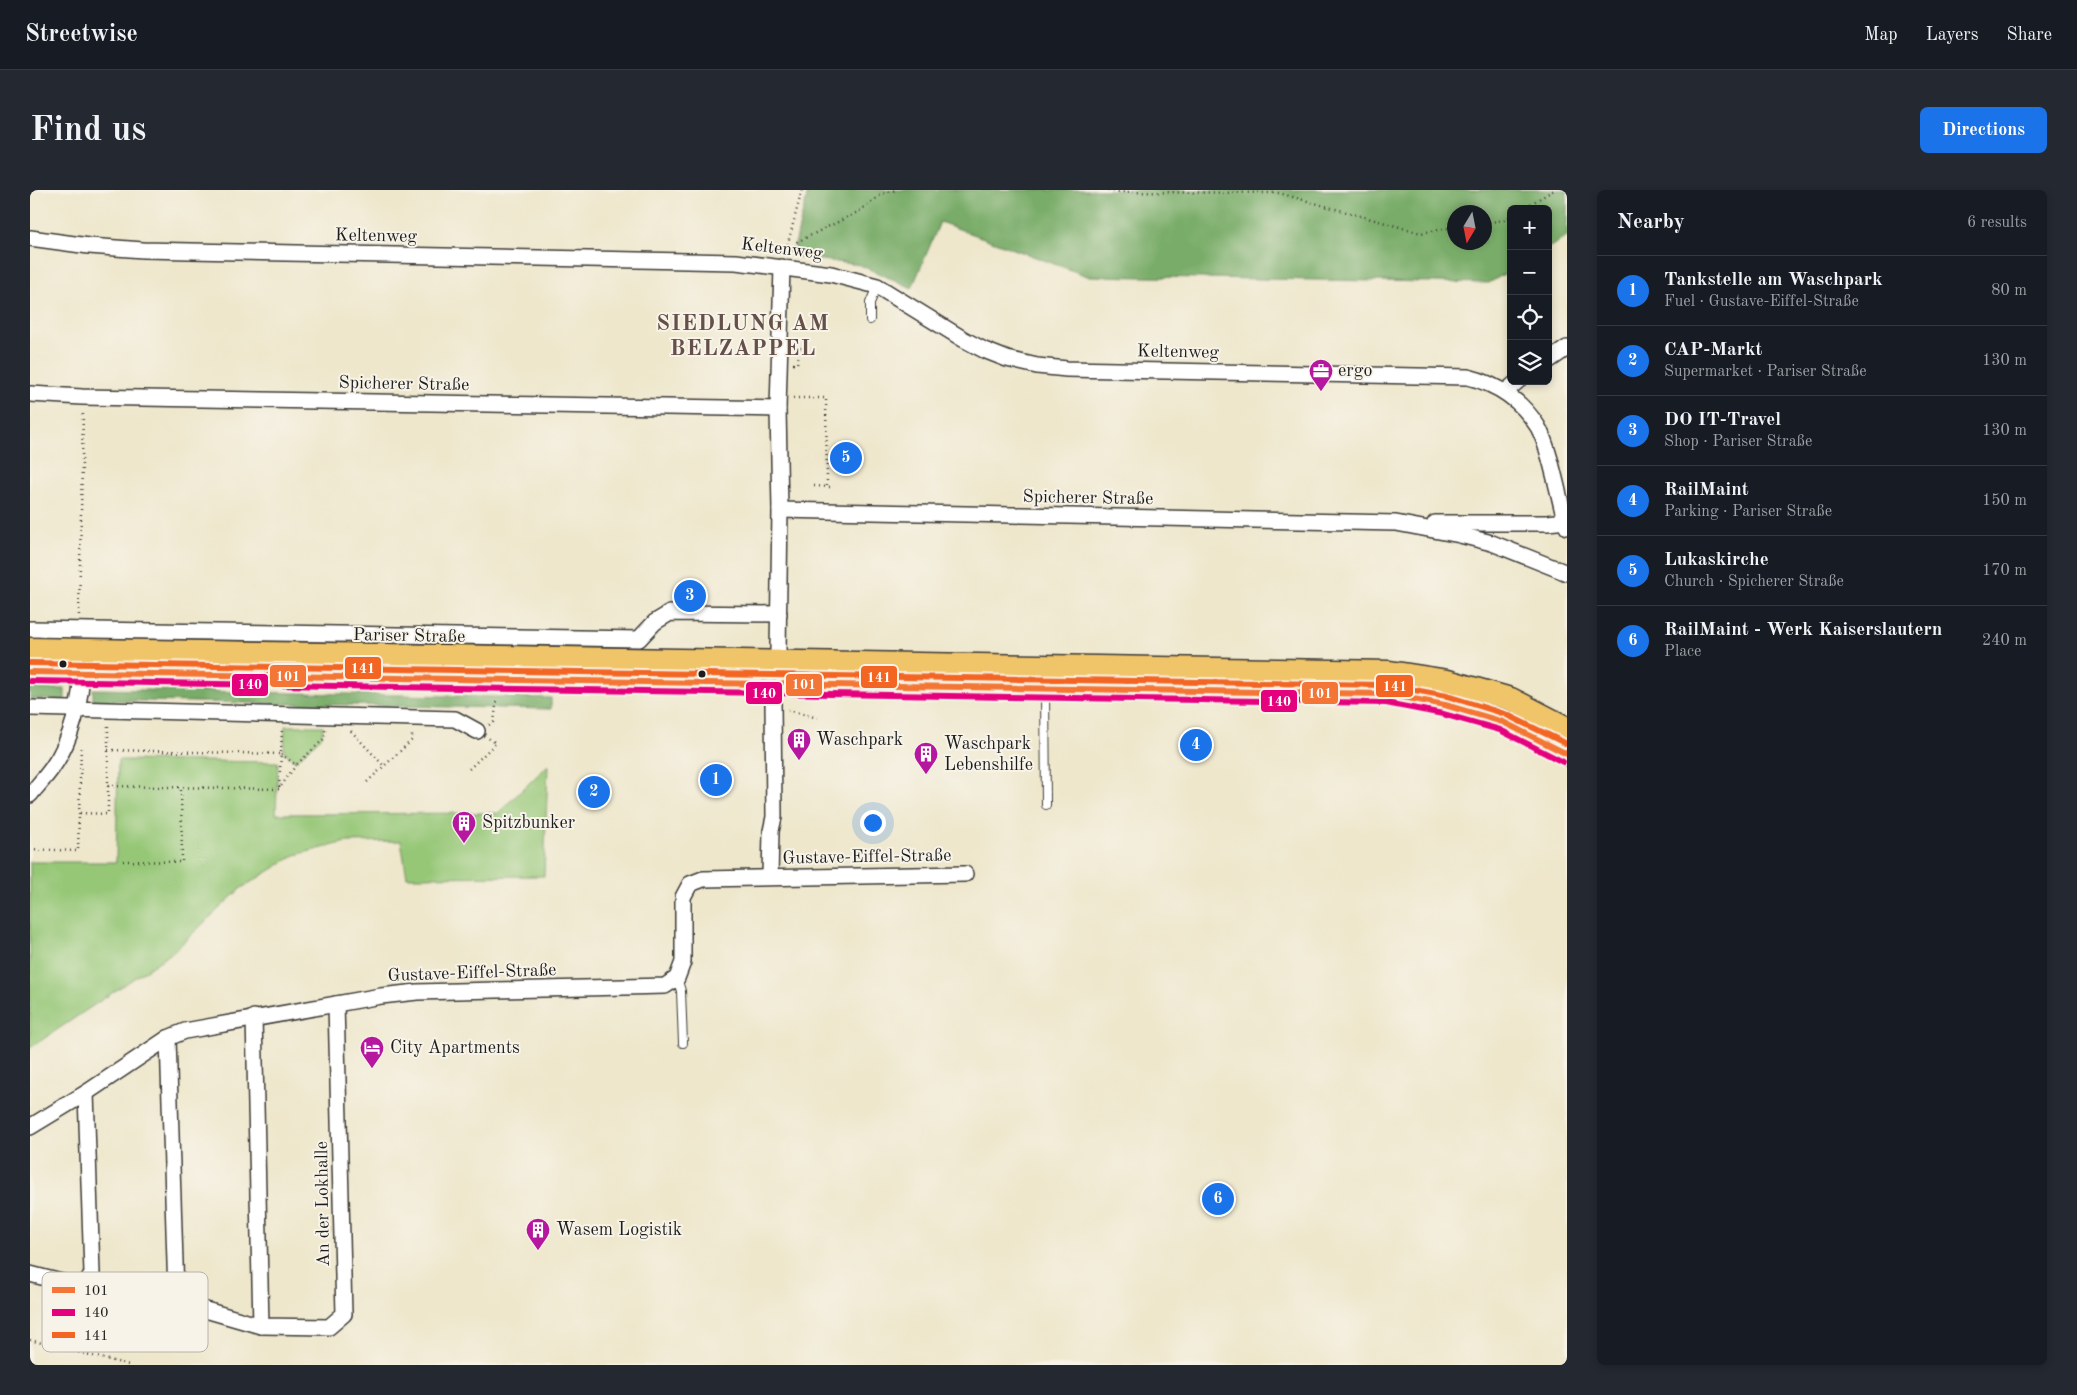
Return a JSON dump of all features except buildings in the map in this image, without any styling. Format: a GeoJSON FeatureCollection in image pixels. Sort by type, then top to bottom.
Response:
{"type":"FeatureCollection","features":[{"type":"Feature","properties":{"kind":"main road","name":"Pariser Straße"},"geometry":{"type":"LineString","coordinates":[[30,649],[80,640],[778,661],[1390,672],[1448,681],[1511,699],[1567,728]]}},
{"type":"Feature","properties":{"kind":"main road"},"geometry":{"type":"LineString","coordinates":[[30,672],[1387,694],[1445,705],[1503,722],[1567,754]]}},
{"type":"Feature","properties":{"kind":"street","name":"Keltenweg"},"geometry":{"type":"LineString","coordinates":[[30,238],[89,246],[143,250],[695,260],[782,267],[831,274],[878,286],[984,350],[1007,359],[1037,366],[1067,369],[1468,377],[1484,381],[1505,392],[1538,428],[1546,450],[1566,524]]}},
{"type":"Feature","properties":{"kind":"street","name":"Gustave-Eiffel-Straße"},"geometry":{"type":"LineString","coordinates":[[770,877],[771,831],[774,817],[774,683],[778,661],[779,614],[780,510],[778,408],[782,267]]}},
{"type":"Feature","properties":{"kind":"street"},"geometry":{"type":"LineString","coordinates":[[1552,358],[1567,348]]}},
{"type":"Feature","properties":{"kind":"street"},"geometry":{"type":"LineString","coordinates":[[1505,392],[1513,385]]}},
{"type":"Feature","properties":{"kind":"street","name":"Spicherer Straße"},"geometry":{"type":"LineString","coordinates":[[30,394],[82,397],[778,408]]}},
{"type":"Feature","properties":{"kind":"street","name":"Spicherer Straße"},"geometry":{"type":"LineString","coordinates":[[780,510],[1396,523],[1566,524]]}},
{"type":"Feature","properties":{"kind":"street","name":"Spicherer Straße"},"geometry":{"type":"LineString","coordinates":[[1396,523],[1492,543],[1565,567]]}},
{"type":"Feature","properties":{"kind":"street","name":"Pariser Straße"},"geometry":{"type":"LineString","coordinates":[[30,630],[80,640],[639,639],[654,622],[670,613],[779,614]]}},
{"type":"Feature","properties":{"kind":"street"},"geometry":{"type":"LineString","coordinates":[[30,795],[53,767],[70,729],[76,710],[82,672],[80,640]]}},
{"type":"Feature","properties":{"kind":"street"},"geometry":{"type":"LineString","coordinates":[[30,708],[455,719],[478,731]]}},
{"type":"Feature","properties":{"kind":"street","name":"Gustave-Eiffel-Straße"},"geometry":{"type":"LineString","coordinates":[[30,1128],[168,1038],[185,1031],[254,1017],[381,996],[417,992],[666,986],[677,978],[682,962],[683,896],[690,884],[703,879],[965,874]]}},
{"type":"Feature","properties":{"kind":"street","name":"An der Lokhalle"},"geometry":{"type":"LineString","coordinates":[[208,1311],[261,1326],[329,1327],[344,1314],[336,1004]]}},
{"type":"Feature","properties":{"kind":"street"},"geometry":{"type":"LineString","coordinates":[[254,1017],[261,1326]]}},
{"type":"Feature","properties":{"kind":"street","name":"An der Lokhalle"},"geometry":{"type":"LineString","coordinates":[[168,1038],[175,1272]]}},
{"type":"Feature","properties":{"kind":"street"},"geometry":{"type":"LineString","coordinates":[[86,1093],[92,1272]]}},
{"type":"Feature","properties":{"kind":"lane"},"geometry":{"type":"LineString","coordinates":[[870,320],[870,303],[878,286]]}},
{"type":"Feature","properties":{"kind":"lane"},"geometry":{"type":"LineString","coordinates":[[1045,688],[1046,805]]}},
{"type":"Feature","properties":{"kind":"lane"},"geometry":{"type":"LineString","coordinates":[[677,978],[681,991],[684,1042]]}},
{"type":"Feature","properties":{"kind":"path"},"geometry":{"type":"LineString","coordinates":[[782,267],[802,190]]}},
{"type":"Feature","properties":{"kind":"path"},"geometry":{"type":"LineString","coordinates":[[782,267],[797,242],[858,212],[882,194],[896,190]]}},
{"type":"Feature","properties":{"kind":"path"},"geometry":{"type":"LineString","coordinates":[[1108,190],[1117,192],[1279,191],[1421,232],[1447,228]]}},
{"type":"Feature","properties":{"kind":"path"},"geometry":{"type":"LineString","coordinates":[[1529,205],[1554,190]]}},
{"type":"Feature","properties":{"kind":"path"},"geometry":{"type":"LineString","coordinates":[[1492,222],[1507,218]]}},
{"type":"Feature","properties":{"kind":"path"},"geometry":{"type":"LineString","coordinates":[[80,640],[82,397]]}},
{"type":"Feature","properties":{"kind":"path"},"geometry":{"type":"LineString","coordinates":[[800,398],[826,398],[827,400],[828,487],[814,486]]}},
{"type":"Feature","properties":{"kind":"path"},"geometry":{"type":"LineString","coordinates":[[469,770],[496,743],[478,731],[494,722],[496,702]]}},
{"type":"Feature","properties":{"kind":"path"},"geometry":{"type":"LineString","coordinates":[[784,707],[789,711],[818,718]]}},
{"type":"Feature","properties":{"kind":"path"},"geometry":{"type":"LineString","coordinates":[[79,813],[108,814],[109,711]]}},
{"type":"Feature","properties":{"kind":"path"},"geometry":{"type":"LineString","coordinates":[[279,788],[282,715]]}},
{"type":"Feature","properties":{"kind":"path"},"geometry":{"type":"LineString","coordinates":[[279,788],[296,765],[325,738],[331,716],[384,766]]}},
{"type":"Feature","properties":{"kind":"path"},"geometry":{"type":"LineString","coordinates":[[367,782],[412,740],[413,718]]}},
{"type":"Feature","properties":{"kind":"path"},"geometry":{"type":"LineString","coordinates":[[30,849],[78,851],[81,733],[70,729]]}},
{"type":"Feature","properties":{"kind":"path"},"geometry":{"type":"LineString","coordinates":[[108,750],[281,754],[296,765]]}},
{"type":"Feature","properties":{"kind":"path"},"geometry":{"type":"LineString","coordinates":[[108,786],[279,788]]}},
{"type":"Feature","properties":{"kind":"path"},"geometry":{"type":"LineString","coordinates":[[124,861],[182,862],[181,787]]}},
{"type":"Feature","properties":{"kind":"path"},"geometry":{"type":"LineString","coordinates":[[78,1352],[129,1365]]}},
{"type":"Feature","properties":{"kind":"green space"},"geometry":{"type":"Polygon","coordinates":[[[807,190],[1567,190],[1567,237],[1552,246],[1552,205],[1507,205],[1507,272],[1489,283],[1087,276],[940,222],[912,288],[860,265],[792,256],[807,190]]]}},
{"type":"Feature","properties":{"kind":"green space"},"geometry":{"type":"Polygon","coordinates":[[[30,688],[65,689],[65,700],[30,699],[30,688]]]}},
{"type":"Feature","properties":{"kind":"green space"},"geometry":{"type":"Polygon","coordinates":[[[93,689],[551,698],[551,709],[93,700],[93,689]]]}},
{"type":"Feature","properties":{"kind":"green space"},"geometry":{"type":"Polygon","coordinates":[[[285,726],[323,726],[322,736],[296,761],[284,752],[285,726]]]}},
{"type":"Feature","properties":{"kind":"green space"},"geometry":{"type":"Polygon","coordinates":[[[118,760],[278,762],[276,814],[498,813],[548,765],[544,876],[407,877],[401,841],[346,842],[295,855],[240,889],[173,952],[30,1048],[30,862],[116,862],[118,760]]]}},
{"type":"Feature","properties":{"kind":"transit line","name":"141"},"geometry":{"type":"LineString","coordinates":[[30,663],[1387,685],[1447,696],[1505,714],[1567,744]]}},
{"type":"Feature","properties":{"kind":"transit line","name":"101"},"geometry":{"type":"LineString","coordinates":[[30,672],[1387,694],[1445,705],[1503,722],[1567,754]]}},
{"type":"Feature","properties":{"kind":"transit line","name":"140"},"geometry":{"type":"LineString","coordinates":[[30,681],[1386,703],[1443,714],[1500,730],[1563,762]]}},
{"type":"Feature","properties":{"kind":"place","name":"ergo"},"geometry":{"type":"Point","coordinates":[1321,392]}},
{"type":"Feature","properties":{"kind":"place","name":"Lukaskirche"},"geometry":{"type":"Point","coordinates":[846,458]}},
{"type":"Feature","properties":{"kind":"place","name":"DO IT-Travel"},"geometry":{"type":"Point","coordinates":[690,596]}},
{"type":"Feature","properties":{"kind":"place","name":"RailMaint"},"geometry":{"type":"Point","coordinates":[1196,745]}},
{"type":"Feature","properties":{"kind":"place","name":"Waschpark"},"geometry":{"type":"Point","coordinates":[799,761]}},
{"type":"Feature","properties":{"kind":"place","name":"Waschpark Lebenshilfe"},"geometry":{"type":"Point","coordinates":[926,775]}},
{"type":"Feature","properties":{"kind":"place","name":"Tankstelle am Waschpark"},"geometry":{"type":"Point","coordinates":[716,780]}},
{"type":"Feature","properties":{"kind":"place","name":"CAP-Markt"},"geometry":{"type":"Point","coordinates":[594,792]}},
{"type":"Feature","properties":{"kind":"place","name":"Spitzbunker"},"geometry":{"type":"Point","coordinates":[464,844]}},
{"type":"Feature","properties":{"kind":"place","name":"City Apartments"},"geometry":{"type":"Point","coordinates":[372,1069]}},
{"type":"Feature","properties":{"kind":"place","name":"RailMaint - Werk Kaiserslautern"},"geometry":{"type":"Point","coordinates":[1218,1199]}},
{"type":"Feature","properties":{"kind":"place","name":"Wasem Logistik"},"geometry":{"type":"Point","coordinates":[538,1251]}},
{"type":"Feature","properties":{"kind":"district","name":"SIEDLUNG AM BELZAPPEL"},"geometry":{"type":"Point","coordinates":[743,336]}}]}
